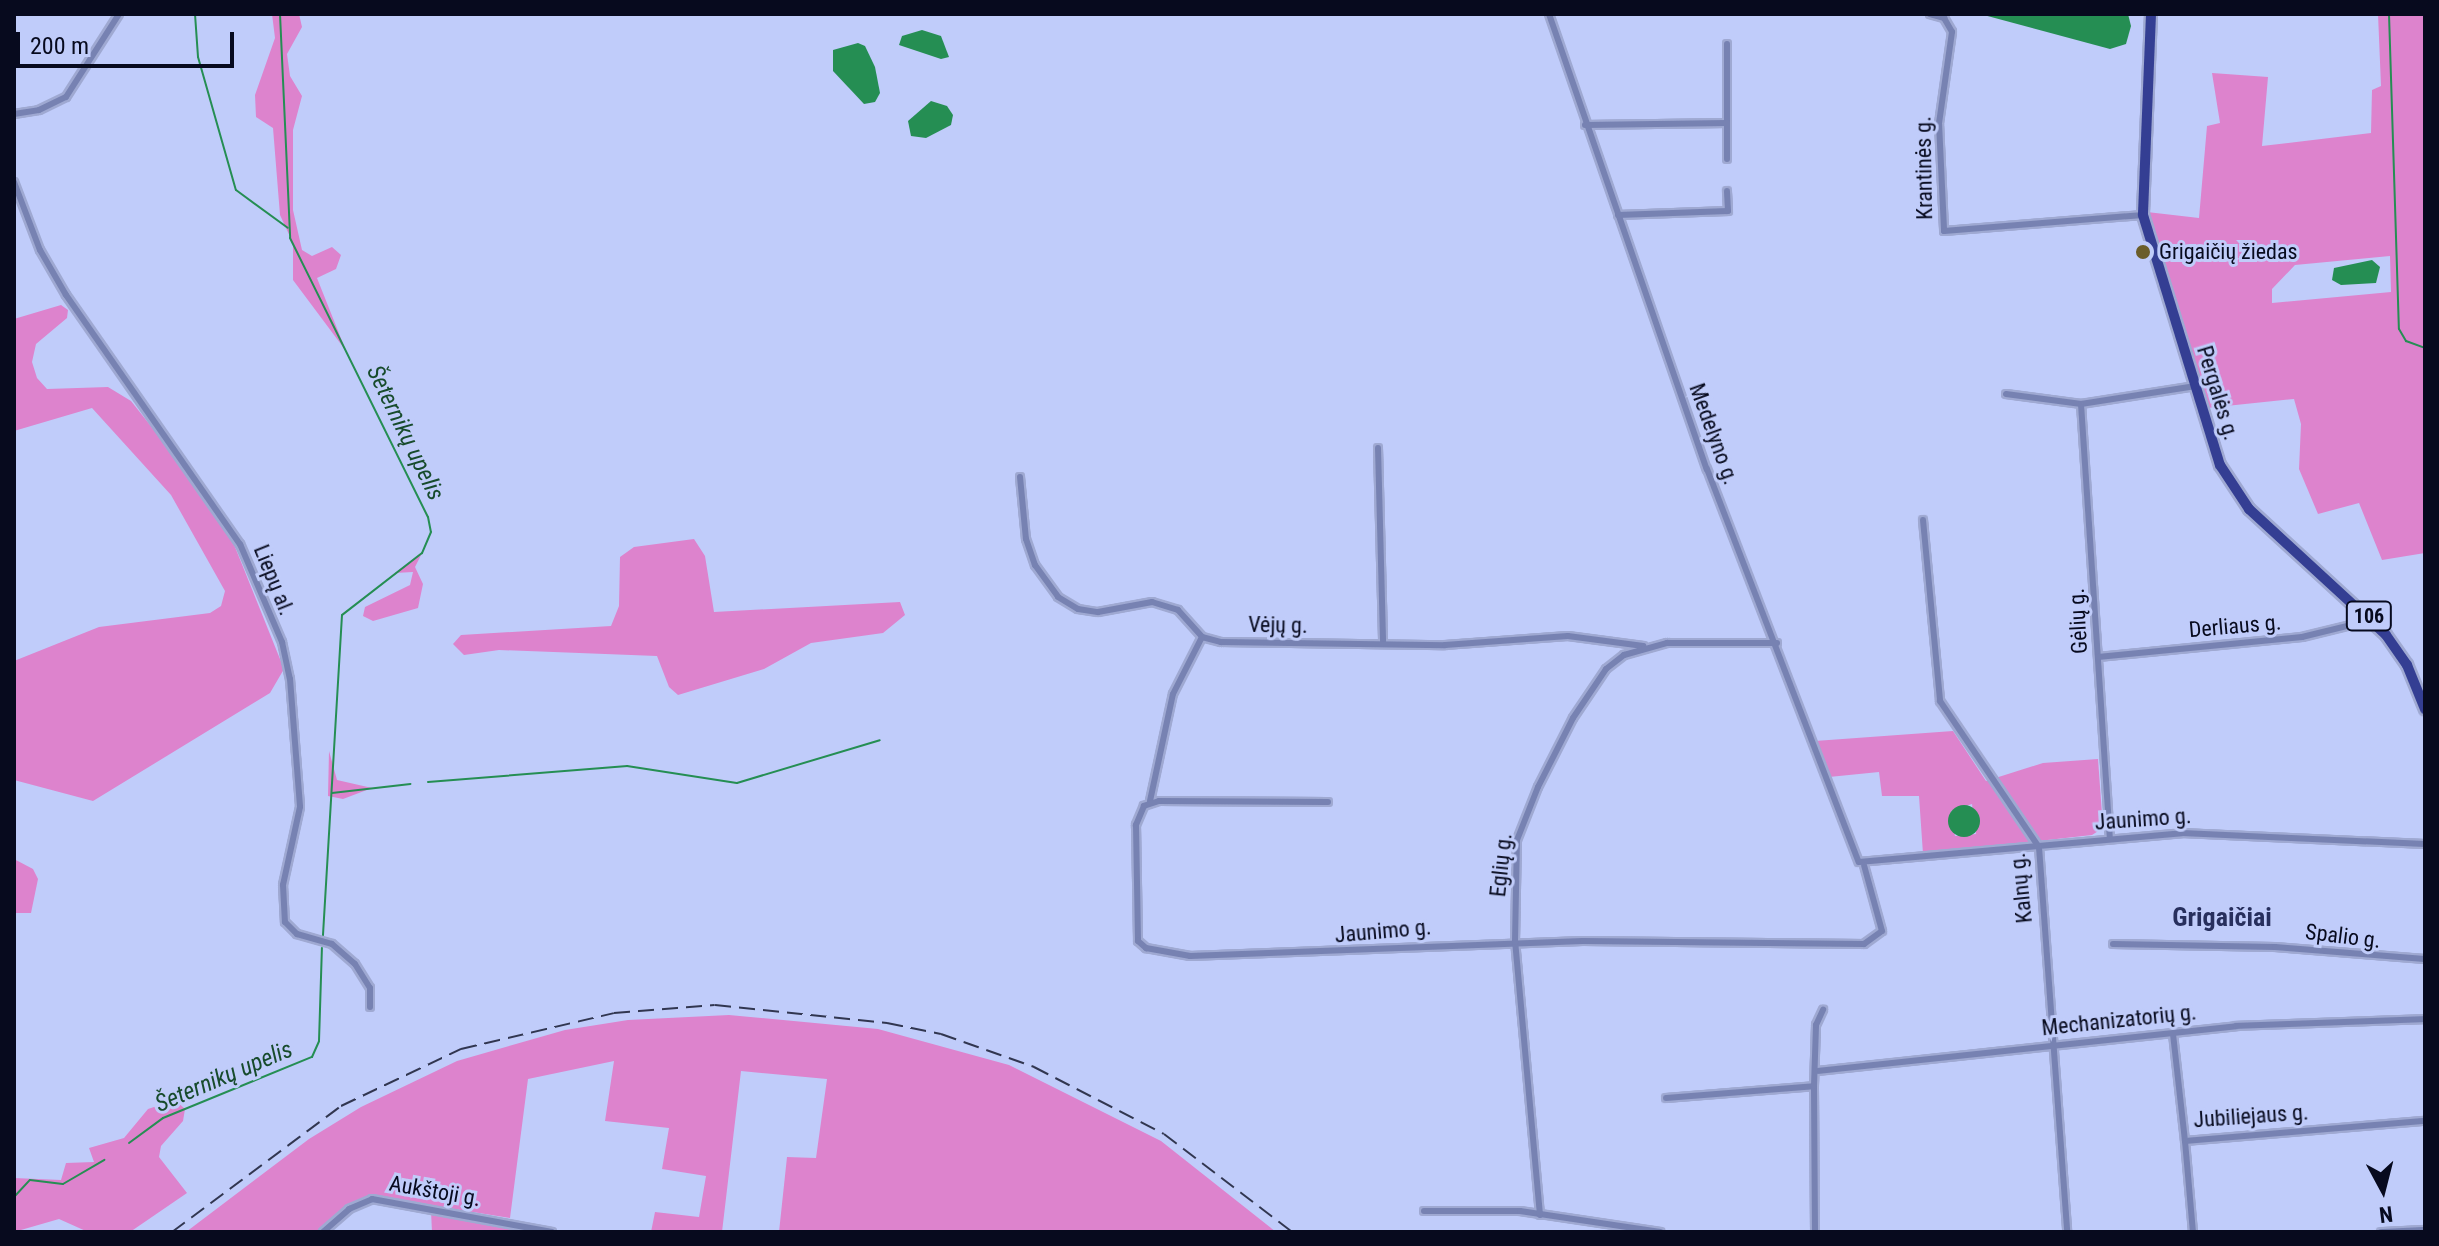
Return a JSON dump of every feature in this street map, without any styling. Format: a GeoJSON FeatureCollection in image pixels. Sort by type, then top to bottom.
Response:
{"type":"FeatureCollection","features":[{"type":"Feature","properties":{"kind":"main road","name":"Pergalės g."},"geometry":{"type":"LineString","coordinates":[[2151,14],[2143,215],[2220,465],[2233,490],[2373,619],[2407,665],[2425,709]]}},
{"type":"Feature","properties":{"kind":"street"},"geometry":{"type":"LineString","coordinates":[[14,115],[39,110],[66,97],[119,14]]}},
{"type":"Feature","properties":{"kind":"street","name":"Medelyno g."},"geometry":{"type":"LineString","coordinates":[[1549,14],[1585,125],[1707,469],[1861,863]]}},
{"type":"Feature","properties":{"kind":"street","name":"Krantinės g."},"geometry":{"type":"LineString","coordinates":[[1930,14],[1944,18],[1952,32],[1939,123],[1944,231],[2143,215]]}},
{"type":"Feature","properties":{"kind":"street"},"geometry":{"type":"LineString","coordinates":[[1727,44],[1727,159]]}},
{"type":"Feature","properties":{"kind":"street"},"geometry":{"type":"LineString","coordinates":[[1585,125],[1727,123]]}},
{"type":"Feature","properties":{"kind":"street","name":"Liepų al."},"geometry":{"type":"LineString","coordinates":[[14,182],[40,250],[66,295],[240,544],[282,642],[290,679],[300,807],[283,885],[285,922],[297,934],[332,944],[355,964],[370,988],[370,1007]]}},
{"type":"Feature","properties":{"kind":"street"},"geometry":{"type":"LineString","coordinates":[[1618,215],[1728,211],[1727,191]]}},
{"type":"Feature","properties":{"kind":"street"},"geometry":{"type":"LineString","coordinates":[[2006,394],[2081,404],[2196,386]]}},
{"type":"Feature","properties":{"kind":"street","name":"Gėlių g."},"geometry":{"type":"LineString","coordinates":[[2081,404],[2110,837]]}},
{"type":"Feature","properties":{"kind":"street"},"geometry":{"type":"LineString","coordinates":[[1378,448],[1383,644]]}},
{"type":"Feature","properties":{"kind":"street"},"geometry":{"type":"LineString","coordinates":[[1020,477],[1030,554],[1058,597],[1098,612],[1141,602],[1165,605],[1183,614],[1202,637],[1173,694],[1150,801],[1328,802]]}},
{"type":"Feature","properties":{"kind":"street","name":"Kalnų g."},"geometry":{"type":"LineString","coordinates":[[1923,520],[1940,701],[2039,847],[2067,1232]]}},
{"type":"Feature","properties":{"kind":"street","name":"Derliaus g."},"geometry":{"type":"LineString","coordinates":[[2098,657],[2302,637],[2373,619]]}},
{"type":"Feature","properties":{"kind":"street","name":"Vėjų g."},"geometry":{"type":"LineString","coordinates":[[1202,637],[1383,644],[1568,636],[1643,646]]}},
{"type":"Feature","properties":{"kind":"street"},"geometry":{"type":"LineString","coordinates":[[1643,646],[1777,643]]}},
{"type":"Feature","properties":{"kind":"street","name":"Eglių g."},"geometry":{"type":"LineString","coordinates":[[1540,1215],[1515,942],[1517,840],[1538,787],[1573,718],[1606,669],[1643,646]]}},
{"type":"Feature","properties":{"kind":"street","name":"Jaunimo g."},"geometry":{"type":"LineString","coordinates":[[1150,801],[1136,825],[1135,924],[1138,941],[1146,948],[1190,956],[1281,955],[1515,942],[1864,944],[1882,931],[1861,863],[2039,847],[2110,837],[2217,833],[2425,844]]}},
{"type":"Feature","properties":{"kind":"street","name":"Spalio g."},"geometry":{"type":"LineString","coordinates":[[2113,944],[2275,947],[2425,959]]}},
{"type":"Feature","properties":{"kind":"street"},"geometry":{"type":"LineString","coordinates":[[1815,1232],[1816,1025],[1823,1010]]}},
{"type":"Feature","properties":{"kind":"street","name":"Mechanizatorių g."},"geometry":{"type":"LineString","coordinates":[[1818,1071],[2173,1034],[2425,1019]]}},
{"type":"Feature","properties":{"kind":"street","name":"Jubiliejaus g."},"geometry":{"type":"LineString","coordinates":[[2173,1034],[2185,1141],[2425,1121]]}},
{"type":"Feature","properties":{"kind":"street"},"geometry":{"type":"LineString","coordinates":[[1666,1098],[1814,1086]]}},
{"type":"Feature","properties":{"kind":"street"},"geometry":{"type":"LineString","coordinates":[[2185,1141],[2193,1232]]}},
{"type":"Feature","properties":{"kind":"street","name":"Aukštoji g."},"geometry":{"type":"LineString","coordinates":[[323,1232],[349,1209],[372,1199],[552,1232]]}},
{"type":"Feature","properties":{"kind":"street"},"geometry":{"type":"LineString","coordinates":[[1424,1211],[1540,1215],[1660,1232]]}},
{"type":"Feature","properties":{"kind":"street"},"geometry":{"type":"LineString","coordinates":[[2381,1232],[2425,1230]]}},
{"type":"Feature","properties":{"kind":"shaded area"},"geometry":{"type":"Polygon","coordinates":[[[272,14],[299,14],[302,27],[287,54],[290,76],[302,96],[293,130],[293,210],[302,250],[312,256],[332,247],[341,255],[336,269],[317,278],[346,351],[293,280],[293,243],[280,215],[273,128],[256,117],[255,95],[275,38],[272,14]]]}},
{"type":"Feature","properties":{"kind":"shaded area"},"geometry":{"type":"Polygon","coordinates":[[[1980,14],[2128,14],[2131,26],[2126,44],[2110,49],[1980,14]]]}},
{"type":"Feature","properties":{"kind":"shaded area"},"geometry":{"type":"Polygon","coordinates":[[[2378,14],[2425,14],[2425,553],[2382,560],[2359,503],[2318,514],[2299,469],[2301,424],[2294,399],[2207,408],[2147,212],[2199,218],[2207,126],[2220,123],[2212,73],[2268,77],[2262,146],[2371,133],[2372,90],[2381,86],[2378,14]],[[2390,256],[2295,265],[2272,289],[2272,303],[2391,292],[2390,256]]]}},
{"type":"Feature","properties":{"kind":"shaded area"},"geometry":{"type":"Polygon","coordinates":[[[922,30],[941,36],[949,57],[941,59],[899,45],[902,36],[922,30]]]}},
{"type":"Feature","properties":{"kind":"shaded area"},"geometry":{"type":"Polygon","coordinates":[[[858,43],[865,46],[875,67],[880,93],[875,102],[864,104],[833,71],[833,50],[858,43]]]}},
{"type":"Feature","properties":{"kind":"shaded area"},"geometry":{"type":"Polygon","coordinates":[[[931,101],[947,106],[953,115],[951,125],[926,138],[911,136],[908,121],[931,101]]]}},
{"type":"Feature","properties":{"kind":"shaded area"},"geometry":{"type":"Polygon","coordinates":[[[2372,260],[2380,267],[2376,283],[2341,285],[2332,280],[2334,268],[2372,260]]]}},
{"type":"Feature","properties":{"kind":"shaded area"},"geometry":{"type":"Polygon","coordinates":[[[61,305],[68,310],[67,318],[36,344],[32,362],[37,378],[47,389],[108,387],[131,401],[223,517],[284,669],[270,693],[93,801],[14,780],[14,661],[99,627],[210,613],[221,606],[225,591],[171,495],[92,408],[14,431],[14,319],[61,305]]]}},
{"type":"Feature","properties":{"kind":"shaded area"},"geometry":{"type":"Polygon","coordinates":[[[694,539],[705,556],[714,612],[900,602],[905,615],[883,633],[811,643],[764,669],[678,695],[669,687],[657,656],[499,650],[464,655],[453,644],[461,635],[611,626],[619,606],[620,557],[634,547],[694,539]]]}},
{"type":"Feature","properties":{"kind":"shaded area"},"geometry":{"type":"Polygon","coordinates":[[[422,553],[415,567],[423,584],[418,608],[373,621],[363,616],[365,607],[410,585],[413,572],[395,573],[422,553]]]}},
{"type":"Feature","properties":{"kind":"shaded area"},"geometry":{"type":"Polygon","coordinates":[[[1953,731],[1986,781],[2043,763],[2098,759],[2103,828],[2092,835],[1923,854],[1919,796],[1882,796],[1879,772],[1829,777],[1815,741],[1953,731]],[[1972,804],[1951,811],[1955,836],[1976,834],[1972,804]]]}},
{"type":"Feature","properties":{"kind":"shaded area"},"geometry":{"type":"Polygon","coordinates":[[[329,751],[337,780],[372,788],[343,799],[328,796],[329,751]]]}},
{"type":"Feature","properties":{"kind":"shaded area"},"geometry":{"type":"Polygon","coordinates":[[[1964,805],[1975,810],[1980,821],[1975,832],[1964,837],[1953,832],[1948,821],[1953,810],[1964,805]]]}},
{"type":"Feature","properties":{"kind":"shaded area"},"geometry":{"type":"Polygon","coordinates":[[[14,859],[33,869],[38,879],[31,913],[14,913],[14,859]]]}},
{"type":"Feature","properties":{"kind":"shaded area"},"geometry":{"type":"Polygon","coordinates":[[[729,1015],[878,1029],[1009,1065],[1161,1141],[1276,1232],[779,1232],[787,1157],[816,1158],[827,1079],[741,1071],[722,1232],[651,1232],[655,1212],[699,1217],[706,1176],[662,1169],[669,1128],[605,1121],[614,1061],[528,1079],[510,1218],[374,1196],[351,1203],[319,1232],[186,1232],[309,1139],[361,1107],[457,1061],[565,1030],[628,1020],[729,1015]]]}},
{"type":"Feature","properties":{"kind":"shaded area"},"geometry":{"type":"Polygon","coordinates":[[[175,1100],[185,1109],[183,1121],[161,1146],[159,1157],[187,1193],[130,1232],[88,1232],[59,1219],[14,1232],[14,1178],[61,1180],[66,1163],[94,1162],[89,1148],[124,1138],[148,1109],[175,1100]]]}},
{"type":"Feature","properties":{"kind":"shaded area"},"geometry":{"type":"Polygon","coordinates":[[[431,1211],[527,1231],[432,1232],[431,1211]]]}},
{"type":"Feature","properties":{"kind":"waterway"},"geometry":{"type":"LineString","coordinates":[[195,14],[198,57],[236,190],[288,228]]}},
{"type":"Feature","properties":{"kind":"waterway","name":"Šeternikų upelis"},"geometry":{"type":"LineString","coordinates":[[280,14],[290,238],[428,517],[431,532],[422,553],[342,615],[323,935]]}},
{"type":"Feature","properties":{"kind":"waterway"},"geometry":{"type":"LineString","coordinates":[[2389,14],[2399,329],[2406,341],[2425,348]]}},
{"type":"Feature","properties":{"kind":"waterway"},"geometry":{"type":"LineString","coordinates":[[428,782],[627,766],[737,783],[880,740]]}},
{"type":"Feature","properties":{"kind":"waterway"},"geometry":{"type":"LineString","coordinates":[[332,793],[410,784]]}},
{"type":"Feature","properties":{"kind":"waterway","name":"Šeternikų upelis"},"geometry":{"type":"LineString","coordinates":[[129,1143],[163,1118],[312,1057],[319,1041],[322,948]]}},
{"type":"Feature","properties":{"kind":"waterway","name":"Šeternikų upelis"},"geometry":{"type":"LineString","coordinates":[[14,1197],[30,1180],[63,1184],[104,1160]]}},
{"type":"Feature","properties":{"kind":"railway"},"geometry":{"type":"LineString","coordinates":[[172,1232],[341,1106],[461,1049],[614,1013],[715,1005],[887,1023],[941,1034],[1034,1067],[1164,1134],[1292,1232]]}},
{"type":"Feature","properties":{"kind":"place","name":"Grigaičių žiedas"},"geometry":{"type":"Point","coordinates":[2143,252]}},
{"type":"Feature","properties":{"kind":"district","name":"Grigaičiai"},"geometry":{"type":"Point","coordinates":[2222,918]}}]}
